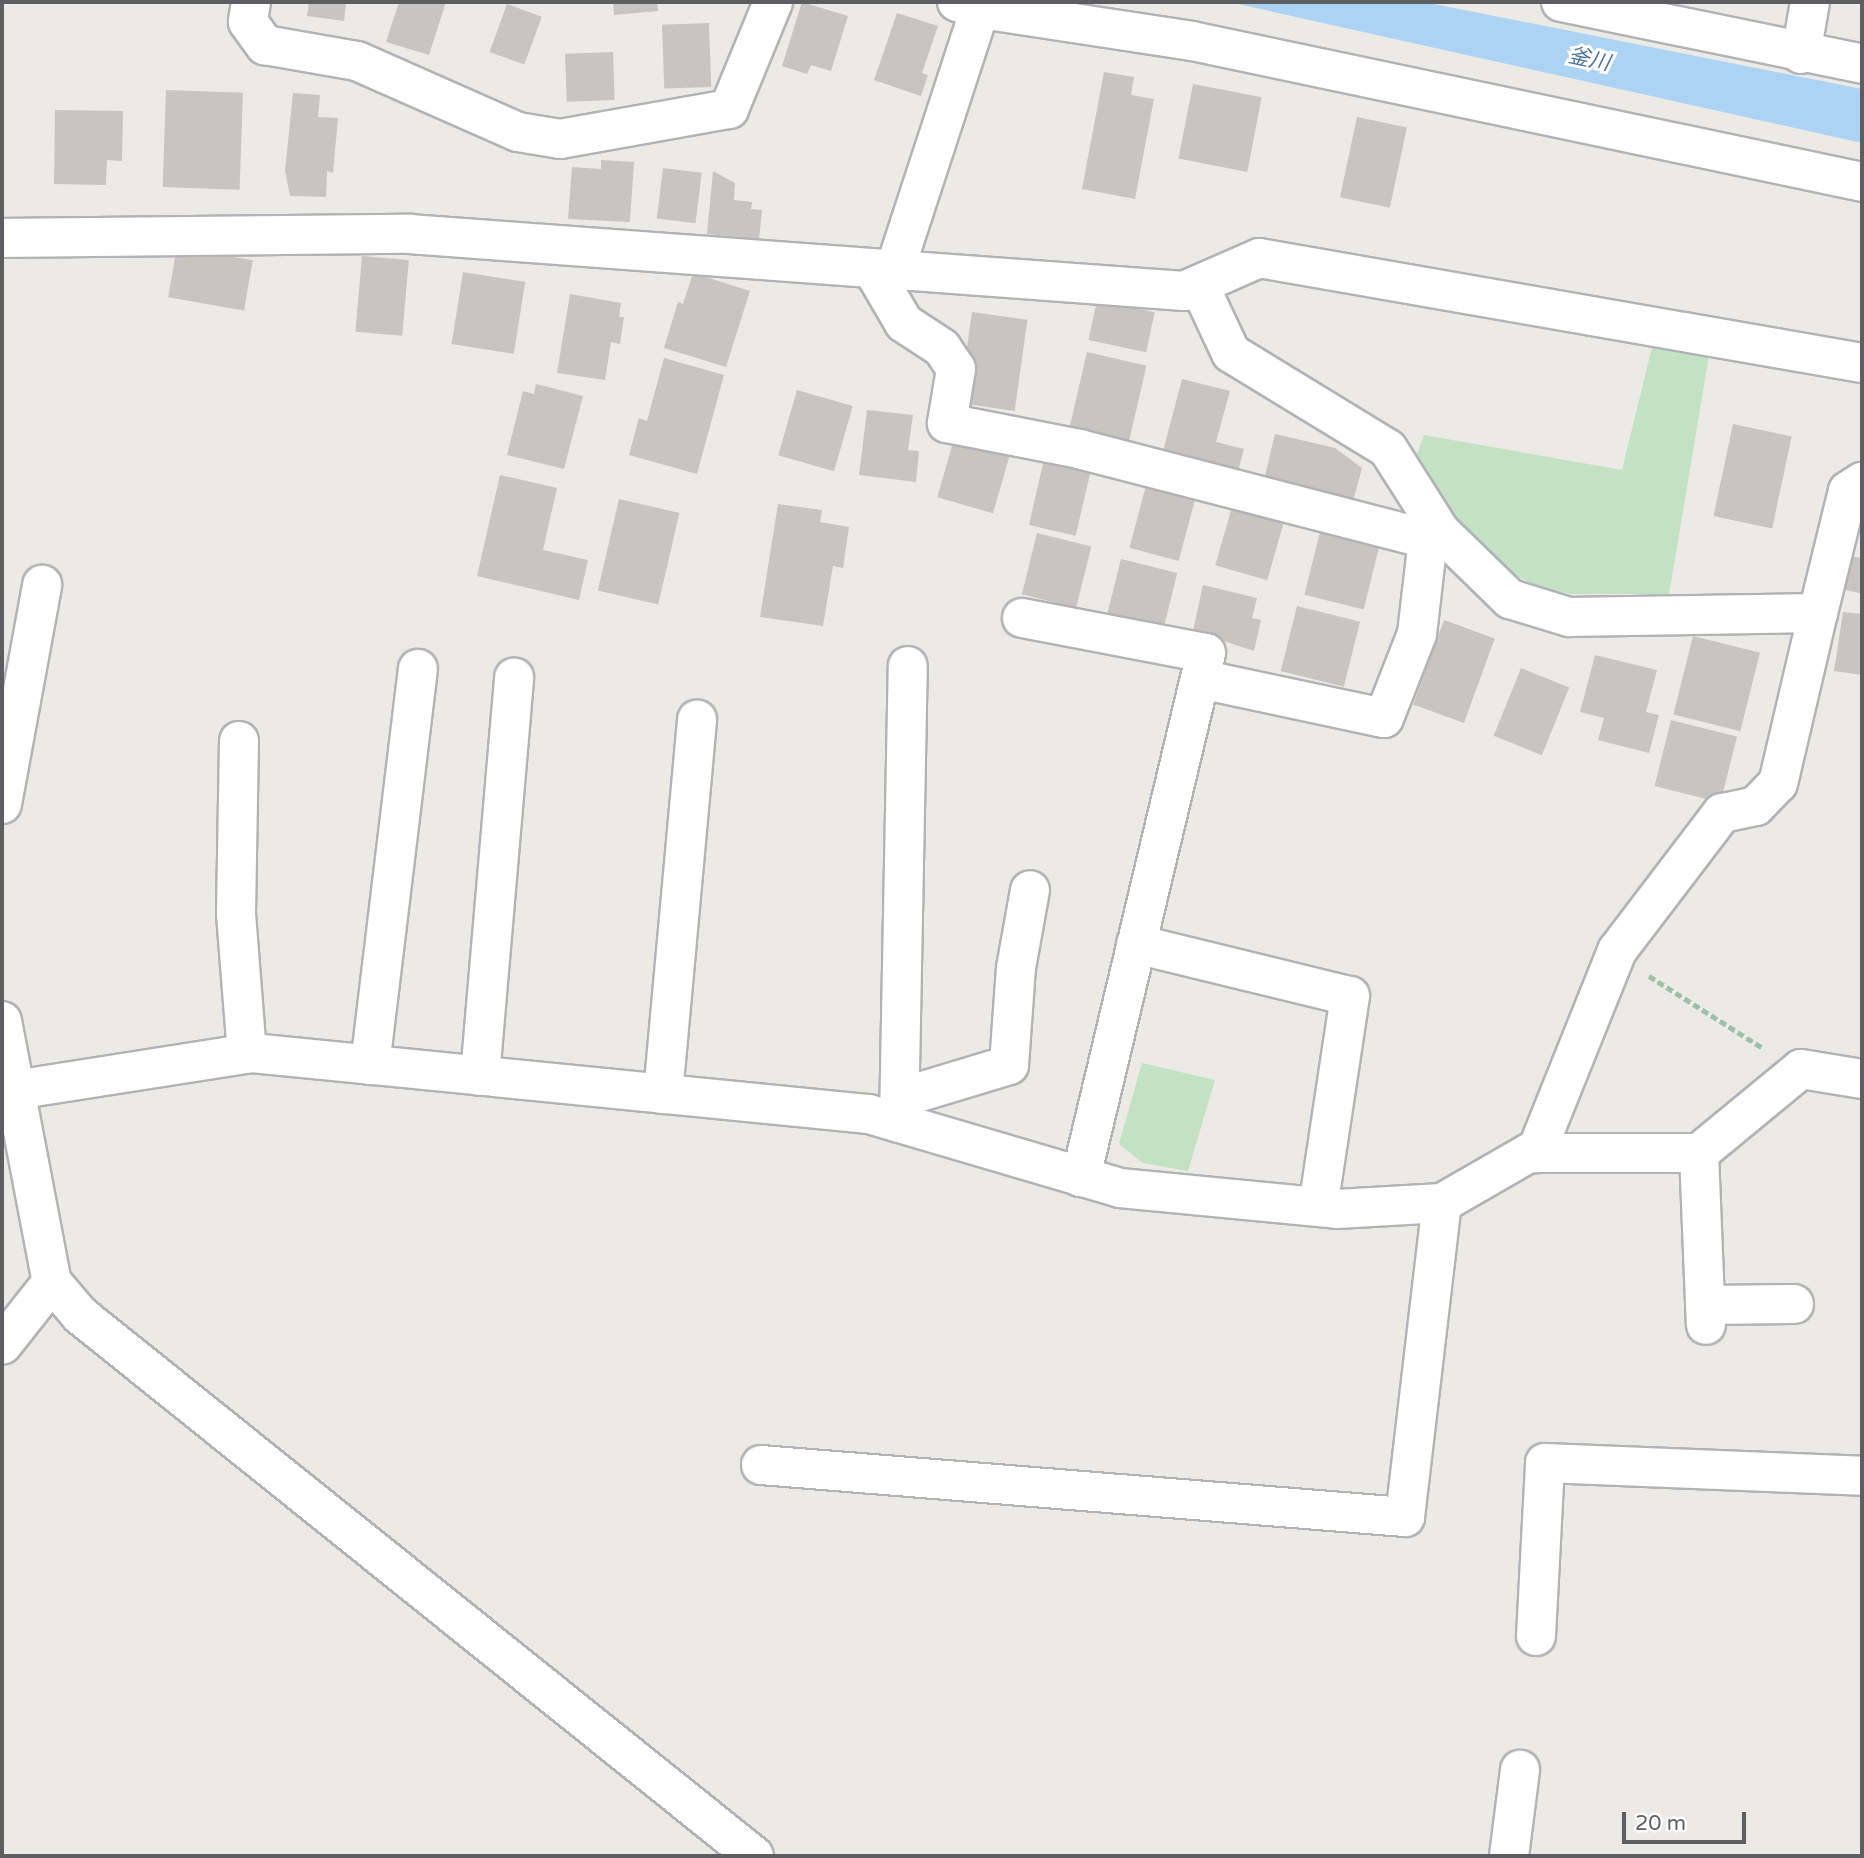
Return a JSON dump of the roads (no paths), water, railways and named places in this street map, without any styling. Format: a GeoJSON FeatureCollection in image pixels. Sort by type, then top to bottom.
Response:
{"type":"FeatureCollection","features":[{"type":"Feature","properties":{"kind":"street"},"geometry":{"type":"LineString","coordinates":[[251,2],[248,22],[264,45],[358,61],[518,132],[559,139],[729,109],[773,2]]}},
{"type":"Feature","properties":{"kind":"street"},"geometry":{"type":"LineString","coordinates":[[1561,2],[1801,54],[1862,64]]}},
{"type":"Feature","properties":{"kind":"street"},"geometry":{"type":"LineString","coordinates":[[1801,54],[1810,2]]}},
{"type":"Feature","properties":{"kind":"street"},"geometry":{"type":"LineString","coordinates":[[1434,535],[1079,449],[947,423],[956,369],[942,348],[904,323],[883,271],[973,4],[1192,41],[1862,181]]}},
{"type":"Feature","properties":{"kind":"street"},"geometry":{"type":"LineString","coordinates":[[2,238],[409,234],[883,271],[1184,291],[1259,258],[1862,363]]}},
{"type":"Feature","properties":{"kind":"street"},"geometry":{"type":"LineString","coordinates":[[1199,285],[1231,353],[1388,449],[1434,535],[1510,599],[1569,617],[1818,613]]}},
{"type":"Feature","properties":{"kind":"street"},"geometry":{"type":"LineString","coordinates":[[1536,1153],[1614,960],[1722,813],[1756,806],[1778,783],[1848,491],[1862,482]]}},
{"type":"Feature","properties":{"kind":"street"},"geometry":{"type":"LineString","coordinates":[[1200,679],[1384,718],[1417,634],[1434,535]]}},
{"type":"Feature","properties":{"kind":"street"},"geometry":{"type":"LineString","coordinates":[[2,804],[42,585]]}},
{"type":"Feature","properties":{"kind":"street"},"geometry":{"type":"LineString","coordinates":[[1022,618],[1206,653],[1081,1177]]}},
{"type":"Feature","properties":{"kind":"street"},"geometry":{"type":"LineString","coordinates":[[900,1111],[908,666]]}},
{"type":"Feature","properties":{"kind":"street"},"geometry":{"type":"LineString","coordinates":[[370,1065],[418,669]]}},
{"type":"Feature","properties":{"kind":"street"},"geometry":{"type":"LineString","coordinates":[[480,1076],[514,677]]}},
{"type":"Feature","properties":{"kind":"street"},"geometry":{"type":"LineString","coordinates":[[663,1094],[697,720]]}},
{"type":"Feature","properties":{"kind":"street"},"geometry":{"type":"LineString","coordinates":[[239,741],[236,914],[247,1054]]}},
{"type":"Feature","properties":{"kind":"street"},"geometry":{"type":"LineString","coordinates":[[7,1091],[247,1054],[869,1114],[900,1111],[1009,1065],[1016,968],[1030,890]]}},
{"type":"Feature","properties":{"kind":"street"},"geometry":{"type":"LineString","coordinates":[[1136,944],[1350,996],[1318,1207]]}},
{"type":"Feature","properties":{"kind":"street"},"geometry":{"type":"LineString","coordinates":[[2,1021],[7,1091],[52,1282],[80,1315],[754,1856]]}},
{"type":"Feature","properties":{"kind":"street"},"geometry":{"type":"LineString","coordinates":[[900,1111],[1081,1177],[1120,1188],[1318,1207],[1442,1203],[1536,1153],[1699,1153],[1801,1069],[1862,1079]]}},
{"type":"Feature","properties":{"kind":"street"},"geometry":{"type":"LineString","coordinates":[[1699,1153],[1705,1315],[1794,1304]]}},
{"type":"Feature","properties":{"kind":"street"},"geometry":{"type":"LineString","coordinates":[[761,1465],[1405,1517],[1442,1203]]}},
{"type":"Feature","properties":{"kind":"street"},"geometry":{"type":"LineString","coordinates":[[2,1345],[52,1282]]}},
{"type":"Feature","properties":{"kind":"street"},"geometry":{"type":"LineString","coordinates":[[1536,1636],[1545,1464],[1862,1476]]}},
{"type":"Feature","properties":{"kind":"street"},"geometry":{"type":"LineString","coordinates":[[1509,1856],[1520,1770]]}},
{"type":"Feature","properties":{"kind":"water","name":"釜川"},"geometry":{"type":"Polygon","coordinates":[[[1229,2],[1424,2],[1862,89],[1862,143],[1229,2]]]}}]}
